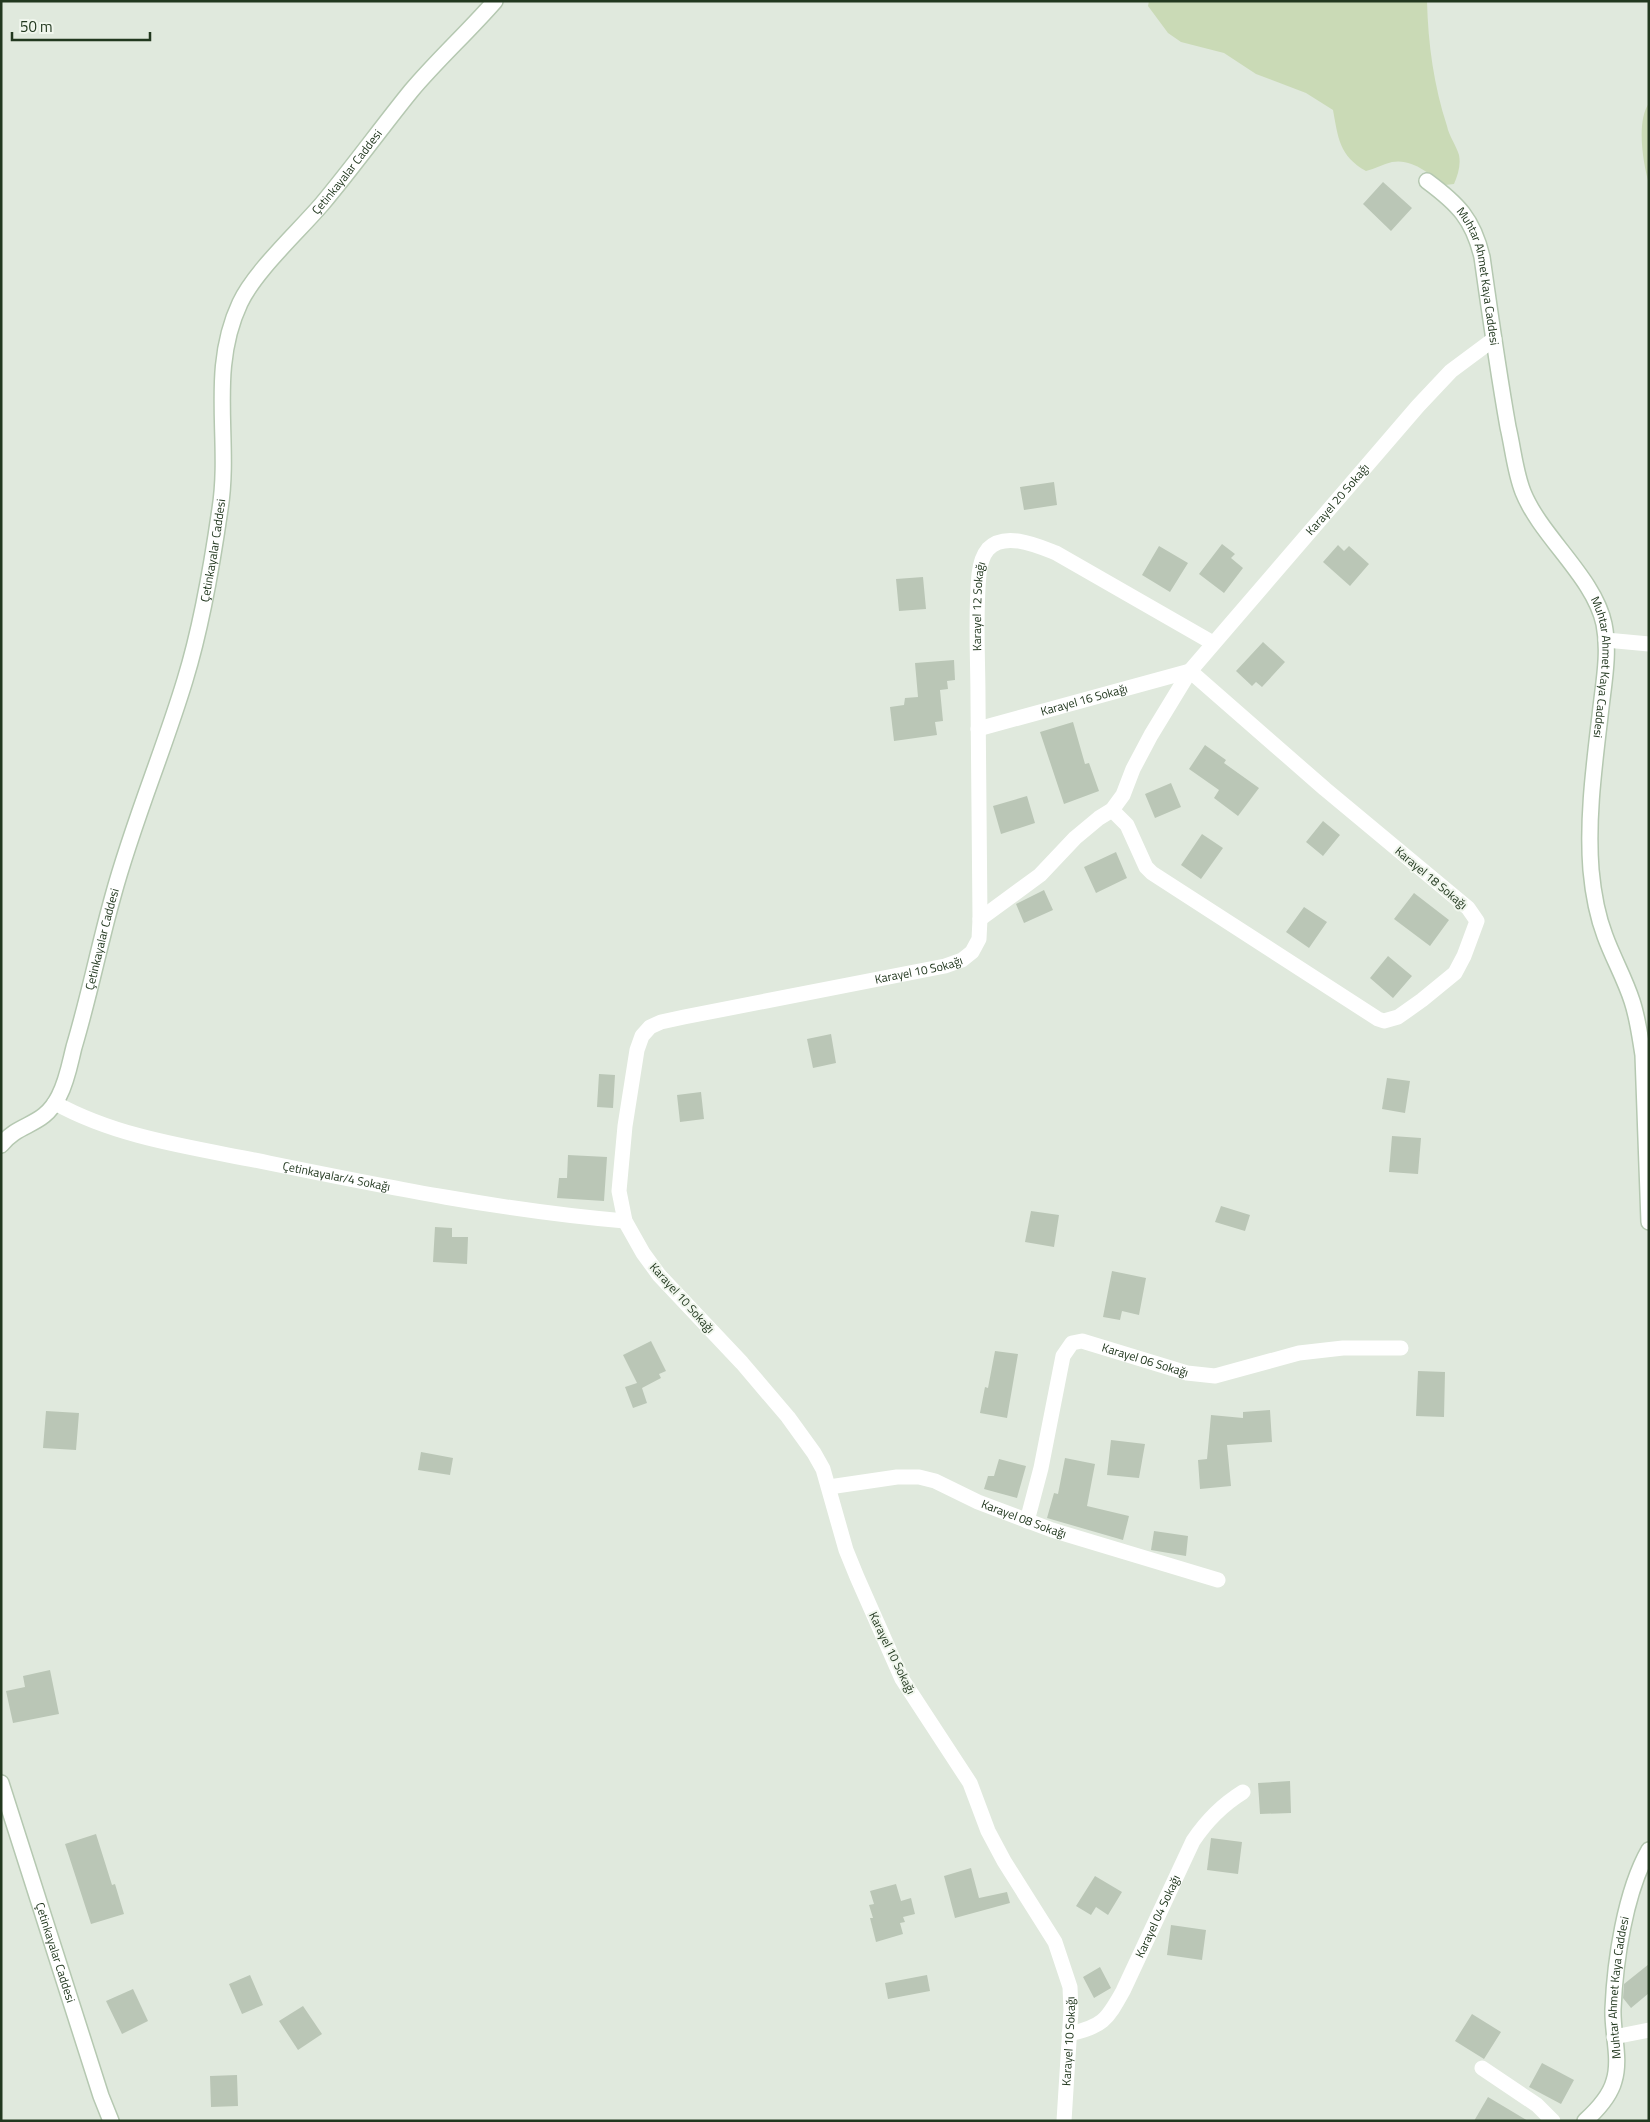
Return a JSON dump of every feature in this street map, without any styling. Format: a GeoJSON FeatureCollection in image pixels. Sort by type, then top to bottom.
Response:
{"type":"FeatureCollection","features":[{"type":"Feature","properties":{"kind":"street","name":"Çetinkayalar Caddesi"},"geometry":{"type":"LineString","coordinates":[[4,1137],[38,1121],[50,1112],[61,1093],[90,992],[112,898],[130,838],[185,679],[196,635],[221,505],[223,463],[222,364],[240,302],[259,274],[323,203],[412,90],[495,1]]}},
{"type":"Feature","properties":{"kind":"street","name":"Muhtar Ahmet Kaya Caddesi"},"geometry":{"type":"LineString","coordinates":[[1427,181],[1447,196],[1460,209],[1478,238],[1511,439],[1523,493],[1541,524],[1570,561],[1594,600],[1604,622],[1606,640],[1605,669],[1593,787],[1590,843],[1591,872],[1594,896],[1604,934],[1632,1001],[1639,1028],[1643,1055],[1649,1222]]}},
{"type":"Feature","properties":{"kind":"street","name":"Karayel 20 Sokağı"},"geometry":{"type":"LineString","coordinates":[[1190,671],[1418,406],[1451,371],[1494,339]]}},
{"type":"Feature","properties":{"kind":"street","name":"Karayel 12 Sokağı"},"geometry":{"type":"LineString","coordinates":[[980,919],[979,572],[983,556],[989,548],[998,543],[1013,540],[1032,544],[1056,553],[1213,643]]}},
{"type":"Feature","properties":{"kind":"street"},"geometry":{"type":"LineString","coordinates":[[1606,640],[1649,644]]}},
{"type":"Feature","properties":{"kind":"street"},"geometry":{"type":"LineString","coordinates":[[980,919],[1040,875],[1075,838],[1112,810],[1124,795],[1133,769],[1151,735],[1190,671]]}},
{"type":"Feature","properties":{"kind":"street","name":"Karayel 16 Sokağı"},"geometry":{"type":"LineString","coordinates":[[978,729],[1190,671]]}},
{"type":"Feature","properties":{"kind":"street","name":"Karayel 18 Sokağı"},"geometry":{"type":"LineString","coordinates":[[1112,810],[1127,825],[1143,861],[1152,873],[1378,1019],[1384,1021],[1398,1017],[1430,994],[1460,966],[1475,929],[1476,921],[1468,908],[1325,789],[1190,671]]}},
{"type":"Feature","properties":{"kind":"street","name":"Karayel 10 Sokağı"},"geometry":{"type":"LineString","coordinates":[[980,919],[979,939],[972,952],[962,960],[945,966],[684,1017],[661,1022],[650,1027],[642,1036],[637,1050],[624,1126],[620,1191],[625,1222],[643,1253],[659,1275],[742,1363],[788,1417],[814,1453],[823,1469],[853,1568],[902,1679],[970,1784],[988,1831],[1004,1861],[1055,1942],[1070,1987],[1064,2121]]}},
{"type":"Feature","properties":{"kind":"street","name":"Çetinkayalar/4 Sokağı"},"geometry":{"type":"LineString","coordinates":[[55,1103],[78,1116],[102,1125],[180,1145],[502,1208],[559,1216],[625,1222]]}},
{"type":"Feature","properties":{"kind":"street","name":"Karayel 06 Sokağı"},"geometry":{"type":"LineString","coordinates":[[1027,1520],[1041,1468],[1064,1356],[1072,1343],[1082,1341],[1187,1373],[1216,1376],[1299,1353],[1343,1348],[1401,1348]]}},
{"type":"Feature","properties":{"kind":"street","name":"Karayel 08 Sokağı"},"geometry":{"type":"LineString","coordinates":[[829,1487],[896,1476],[919,1477],[935,1481],[957,1493],[1061,1533],[1218,1580]]}},
{"type":"Feature","properties":{"kind":"street","name":"Çetinkayalar Caddesi"},"geometry":{"type":"LineString","coordinates":[[1,1783],[111,2121]]}},
{"type":"Feature","properties":{"kind":"street","name":"Karayel 04 Sokağı"},"geometry":{"type":"LineString","coordinates":[[1069,2034],[1090,2030],[1101,2023],[1112,2012],[1193,1841],[1208,1820],[1226,1802],[1243,1792]]}},
{"type":"Feature","properties":{"kind":"street","name":"Muhtar Ahmet Kaya Caddesi"},"geometry":{"type":"LineString","coordinates":[[1585,2121],[1604,2099],[1614,2081],[1613,2010],[1616,1978],[1633,1885],[1649,1850]]}},
{"type":"Feature","properties":{"kind":"street"},"geometry":{"type":"LineString","coordinates":[[1614,2037],[1649,2030]]}},
{"type":"Feature","properties":{"kind":"street"},"geometry":{"type":"LineString","coordinates":[[1482,2068],[1537,2105],[1553,2121]]}},
{"type":"Feature","properties":{"kind":"green space"},"geometry":{"type":"Polygon","coordinates":[[[1149,1],[1427,1],[1430,49],[1435,80],[1448,130],[1459,155],[1459,170],[1454,184],[1445,185],[1421,168],[1407,162],[1392,162],[1366,171],[1350,159],[1341,145],[1333,110],[1306,93],[1256,74],[1224,53],[1181,42],[1168,33],[1148,6],[1149,1]]]}},
{"type":"Feature","properties":{"kind":"green space"},"geometry":{"type":"Polygon","coordinates":[[[1649,103],[1649,184],[1643,154],[1642,131],[1645,111],[1649,103]]]}},
{"type":"Feature","properties":{"kind":"building"},"geometry":{"type":"Polygon","coordinates":[[[1383,182],[1412,208],[1391,231],[1363,204],[1383,182]]]}},
{"type":"Feature","properties":{"kind":"building"},"geometry":{"type":"Polygon","coordinates":[[[1054,482],[1057,505],[1024,510],[1020,487],[1054,482]]]}},
{"type":"Feature","properties":{"kind":"building"},"geometry":{"type":"Polygon","coordinates":[[[1222,544],[1235,554],[1231,558],[1243,568],[1224,593],[1199,574],[1222,544]]]}},
{"type":"Feature","properties":{"kind":"building"},"geometry":{"type":"Polygon","coordinates":[[[1338,545],[1344,551],[1349,546],[1369,564],[1350,586],[1323,562],[1338,545]]]}},
{"type":"Feature","properties":{"kind":"building"},"geometry":{"type":"Polygon","coordinates":[[[1159,546],[1188,563],[1170,592],[1142,575],[1159,546]]]}},
{"type":"Feature","properties":{"kind":"building"},"geometry":{"type":"Polygon","coordinates":[[[923,577],[926,609],[899,611],[896,579],[923,577]]]}},
{"type":"Feature","properties":{"kind":"building"},"geometry":{"type":"Polygon","coordinates":[[[1263,642],[1285,662],[1262,687],[1256,682],[1252,686],[1236,671],[1263,642]]]}},
{"type":"Feature","properties":{"kind":"building"},"geometry":{"type":"Polygon","coordinates":[[[954,660],[955,680],[947,681],[948,689],[940,690],[943,721],[935,722],[937,735],[894,741],[890,707],[904,705],[905,698],[918,697],[915,663],[954,660]]]}},
{"type":"Feature","properties":{"kind":"building"},"geometry":{"type":"Polygon","coordinates":[[[1073,722],[1085,764],[1089,763],[1099,791],[1064,804],[1040,732],[1073,722]]]}},
{"type":"Feature","properties":{"kind":"building"},"geometry":{"type":"Polygon","coordinates":[[[1205,745],[1226,760],[1224,763],[1259,788],[1238,816],[1214,798],[1219,790],[1189,769],[1205,745]]]}},
{"type":"Feature","properties":{"kind":"building"},"geometry":{"type":"Polygon","coordinates":[[[1171,783],[1181,807],[1155,818],[1145,794],[1171,783]]]}},
{"type":"Feature","properties":{"kind":"building"},"geometry":{"type":"Polygon","coordinates":[[[1027,796],[1035,823],[1001,834],[993,806],[1027,796]]]}},
{"type":"Feature","properties":{"kind":"building"},"geometry":{"type":"Polygon","coordinates":[[[1323,821],[1340,835],[1323,856],[1306,842],[1323,821]]]}},
{"type":"Feature","properties":{"kind":"building"},"geometry":{"type":"Polygon","coordinates":[[[1202,834],[1223,848],[1201,879],[1181,865],[1202,834]]]}},
{"type":"Feature","properties":{"kind":"building"},"geometry":{"type":"Polygon","coordinates":[[[1116,852],[1127,878],[1096,893],[1084,867],[1116,852]]]}},
{"type":"Feature","properties":{"kind":"building"},"geometry":{"type":"Polygon","coordinates":[[[1044,890],[1053,910],[1024,923],[1016,904],[1044,890]]]}},
{"type":"Feature","properties":{"kind":"building"},"geometry":{"type":"Polygon","coordinates":[[[1414,893],[1449,920],[1430,946],[1394,919],[1414,893]]]}},
{"type":"Feature","properties":{"kind":"building"},"geometry":{"type":"Polygon","coordinates":[[[1304,907],[1327,922],[1309,948],[1286,932],[1304,907]]]}},
{"type":"Feature","properties":{"kind":"building"},"geometry":{"type":"Polygon","coordinates":[[[1388,956],[1412,976],[1393,998],[1370,978],[1388,956]]]}},
{"type":"Feature","properties":{"kind":"building"},"geometry":{"type":"Polygon","coordinates":[[[831,1034],[836,1063],[813,1068],[807,1039],[831,1034]]]}},
{"type":"Feature","properties":{"kind":"building"},"geometry":{"type":"Polygon","coordinates":[[[599,1074],[615,1075],[613,1108],[597,1107],[599,1074]]]}},
{"type":"Feature","properties":{"kind":"building"},"geometry":{"type":"Polygon","coordinates":[[[1387,1078],[1410,1081],[1405,1113],[1382,1109],[1387,1078]]]}},
{"type":"Feature","properties":{"kind":"building"},"geometry":{"type":"Polygon","coordinates":[[[701,1092],[704,1119],[680,1122],[677,1095],[701,1092]]]}},
{"type":"Feature","properties":{"kind":"building"},"geometry":{"type":"Polygon","coordinates":[[[1392,1136],[1421,1138],[1418,1174],[1389,1172],[1392,1136]]]}},
{"type":"Feature","properties":{"kind":"building"},"geometry":{"type":"Polygon","coordinates":[[[568,1155],[607,1157],[604,1201],[557,1198],[559,1178],[567,1178],[568,1155]]]}},
{"type":"Feature","properties":{"kind":"building"},"geometry":{"type":"Polygon","coordinates":[[[1221,1206],[1250,1215],[1245,1231],[1215,1222],[1221,1206]]]}},
{"type":"Feature","properties":{"kind":"building"},"geometry":{"type":"Polygon","coordinates":[[[1031,1211],[1059,1215],[1054,1247],[1025,1242],[1031,1211]]]}},
{"type":"Feature","properties":{"kind":"building"},"geometry":{"type":"Polygon","coordinates":[[[435,1227],[452,1228],[452,1237],[468,1237],[467,1264],[433,1262],[435,1227]]]}},
{"type":"Feature","properties":{"kind":"building"},"geometry":{"type":"Polygon","coordinates":[[[1112,1271],[1146,1278],[1139,1315],[1122,1311],[1120,1320],[1103,1317],[1112,1271]]]}},
{"type":"Feature","properties":{"kind":"building"},"geometry":{"type":"Polygon","coordinates":[[[651,1341],[666,1371],[659,1374],[661,1378],[642,1388],[647,1403],[633,1408],[625,1387],[637,1383],[623,1355],[651,1341]]]}},
{"type":"Feature","properties":{"kind":"building"},"geometry":{"type":"Polygon","coordinates":[[[995,1351],[1018,1354],[1007,1418],[980,1413],[985,1387],[988,1388],[995,1351]]]}},
{"type":"Feature","properties":{"kind":"building"},"geometry":{"type":"Polygon","coordinates":[[[1418,1371],[1445,1372],[1444,1417],[1416,1416],[1418,1371]]]}},
{"type":"Feature","properties":{"kind":"building"},"geometry":{"type":"Polygon","coordinates":[[[1270,1410],[1272,1442],[1227,1445],[1231,1486],[1200,1489],[1198,1460],[1207,1459],[1211,1415],[1243,1418],[1243,1412],[1270,1410]]]}},
{"type":"Feature","properties":{"kind":"building"},"geometry":{"type":"Polygon","coordinates":[[[46,1411],[79,1413],[76,1450],[43,1448],[46,1411]]]}},
{"type":"Feature","properties":{"kind":"building"},"geometry":{"type":"Polygon","coordinates":[[[1111,1440],[1145,1444],[1139,1478],[1107,1475],[1111,1440]]]}},
{"type":"Feature","properties":{"kind":"building"},"geometry":{"type":"Polygon","coordinates":[[[421,1452],[453,1458],[450,1475],[418,1470],[421,1452]]]}},
{"type":"Feature","properties":{"kind":"building"},"geometry":{"type":"Polygon","coordinates":[[[1065,1458],[1095,1464],[1087,1506],[1129,1516],[1123,1540],[1047,1518],[1054,1493],[1058,1494],[1065,1458]]]}},
{"type":"Feature","properties":{"kind":"building"},"geometry":{"type":"Polygon","coordinates":[[[999,1459],[1026,1466],[1017,1498],[984,1489],[988,1476],[994,1476],[999,1459]]]}},
{"type":"Feature","properties":{"kind":"building"},"geometry":{"type":"Polygon","coordinates":[[[1154,1531],[1188,1536],[1186,1556],[1151,1550],[1154,1531]]]}},
{"type":"Feature","properties":{"kind":"building"},"geometry":{"type":"Polygon","coordinates":[[[50,1670],[59,1714],[13,1723],[6,1691],[25,1687],[23,1676],[50,1670]]]}},
{"type":"Feature","properties":{"kind":"building"},"geometry":{"type":"Polygon","coordinates":[[[1290,1781],[1291,1813],[1260,1814],[1258,1783],[1290,1781]]]}},
{"type":"Feature","properties":{"kind":"building"},"geometry":{"type":"Polygon","coordinates":[[[96,1834],[112,1885],[115,1884],[124,1914],[91,1924],[65,1844],[96,1834]]]}},
{"type":"Feature","properties":{"kind":"building"},"geometry":{"type":"Polygon","coordinates":[[[1211,1838],[1242,1842],[1238,1874],[1207,1870],[1211,1838]]]}},
{"type":"Feature","properties":{"kind":"building"},"geometry":{"type":"Polygon","coordinates":[[[971,1868],[979,1898],[1007,1892],[1010,1903],[955,1918],[944,1876],[971,1868]]]}},
{"type":"Feature","properties":{"kind":"building"},"geometry":{"type":"Polygon","coordinates":[[[1095,1876],[1122,1892],[1108,1915],[1096,1907],[1091,1915],[1076,1906],[1095,1876]]]}},
{"type":"Feature","properties":{"kind":"building"},"geometry":{"type":"Polygon","coordinates":[[[896,1884],[901,1901],[911,1898],[915,1914],[903,1917],[905,1922],[900,1923],[903,1934],[876,1942],[870,1918],[873,1918],[869,1905],[874,1904],[870,1891],[896,1884]]]}},
{"type":"Feature","properties":{"kind":"building"},"geometry":{"type":"Polygon","coordinates":[[[1171,1925],[1206,1930],[1202,1960],[1167,1955],[1171,1925]]]}},
{"type":"Feature","properties":{"kind":"building"},"geometry":{"type":"Polygon","coordinates":[[[1649,1964],[1649,1993],[1631,2008],[1623,1998],[1624,1984],[1649,1964]]]}},
{"type":"Feature","properties":{"kind":"building"},"geometry":{"type":"Polygon","coordinates":[[[1100,1967],[1111,1988],[1094,1998],[1083,1977],[1100,1967]]]}},
{"type":"Feature","properties":{"kind":"building"},"geometry":{"type":"Polygon","coordinates":[[[250,1975],[263,2005],[242,2014],[229,1984],[250,1975]]]}},
{"type":"Feature","properties":{"kind":"building"},"geometry":{"type":"Polygon","coordinates":[[[927,1975],[930,1991],[888,1999],[885,1983],[927,1975]]]}},
{"type":"Feature","properties":{"kind":"building"},"geometry":{"type":"Polygon","coordinates":[[[133,1989],[148,2021],[122,2034],[106,2001],[133,1989]]]}},
{"type":"Feature","properties":{"kind":"building"},"geometry":{"type":"Polygon","coordinates":[[[303,2006],[322,2034],[298,2050],[279,2021],[303,2006]]]}},
{"type":"Feature","properties":{"kind":"building"},"geometry":{"type":"Polygon","coordinates":[[[1472,2014],[1501,2032],[1484,2059],[1455,2041],[1472,2014]]]}},
{"type":"Feature","properties":{"kind":"building"},"geometry":{"type":"Polygon","coordinates":[[[1542,2063],[1574,2080],[1561,2104],[1529,2087],[1542,2063]]]}},
{"type":"Feature","properties":{"kind":"building"},"geometry":{"type":"Polygon","coordinates":[[[237,2075],[238,2106],[211,2107],[210,2076],[237,2075]]]}},
{"type":"Feature","properties":{"kind":"building"},"geometry":{"type":"Polygon","coordinates":[[[1488,2097],[1528,2121],[1474,2121],[1488,2097]]]}}]}
